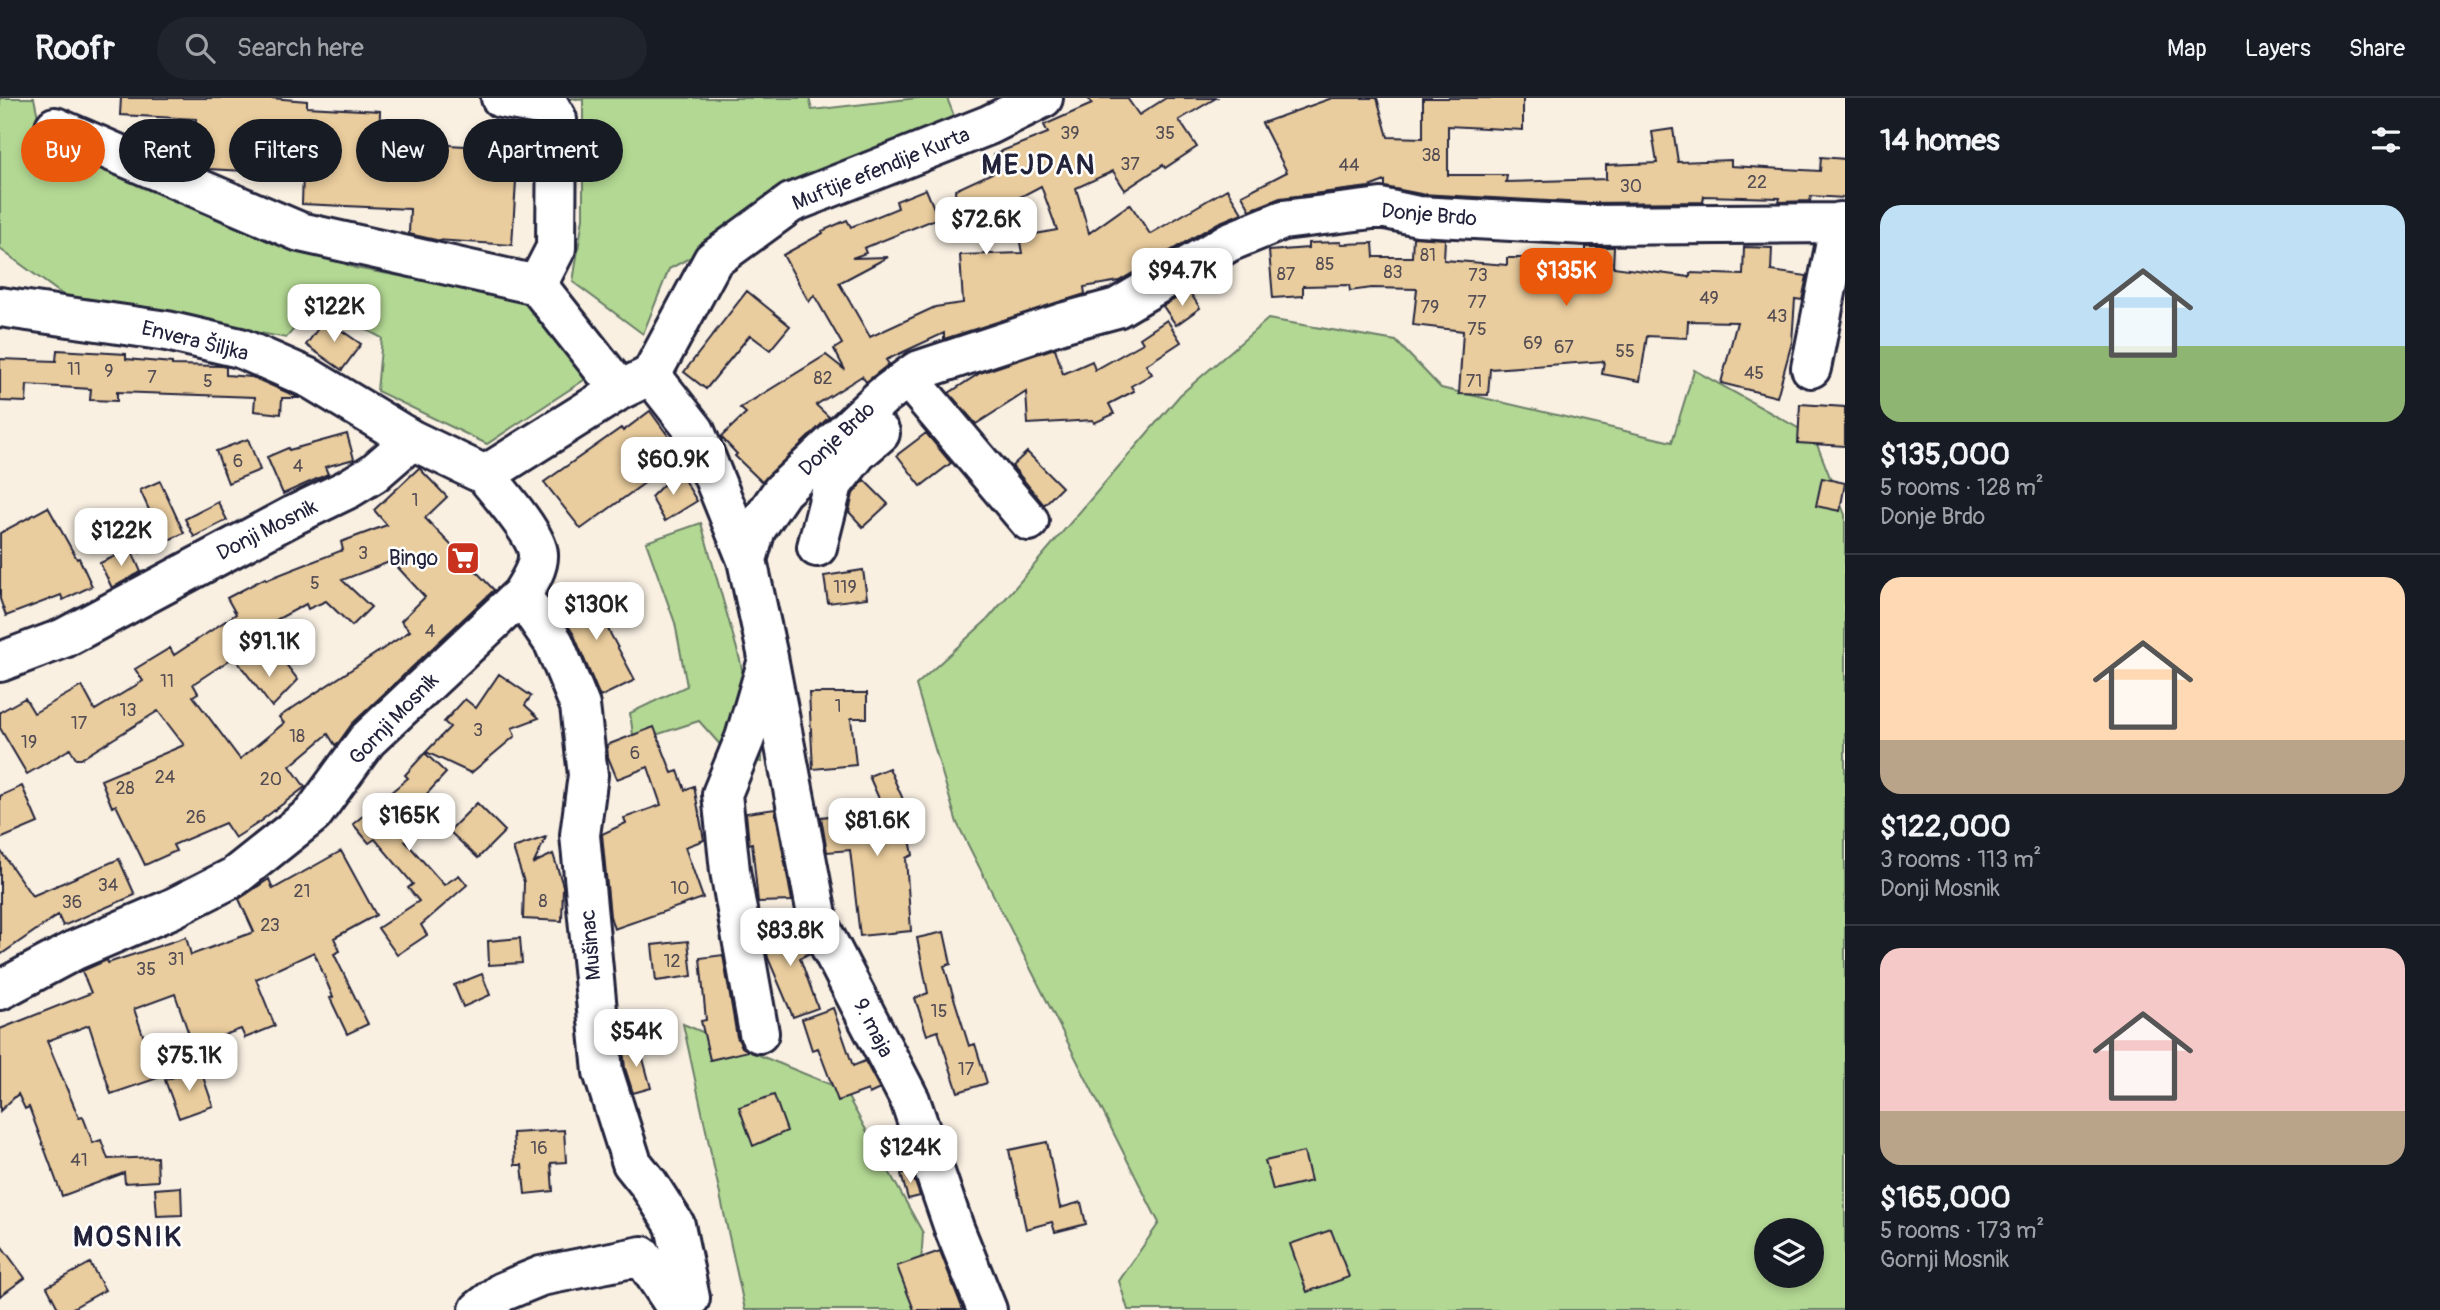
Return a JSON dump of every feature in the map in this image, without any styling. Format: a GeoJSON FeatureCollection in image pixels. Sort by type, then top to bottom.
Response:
{"type":"FeatureCollection","features":[{"type":"Feature","properties":{"kind":"street"},"geometry":{"type":"LineString","coordinates":[[105,148],[300,232],[537,285],[556,248],[558,118],[550,107],[501,98]]}},
{"type":"Feature","properties":{"kind":"street","name":"Muftije efendije Kurta"},"geometry":{"type":"LineString","coordinates":[[485,475],[635,382],[713,260],[791,203],[989,125],[1043,98]]}},
{"type":"Feature","properties":{"kind":"street","name":"Donje Brdo"},"geometry":{"type":"LineString","coordinates":[[747,560],[756,529],[782,491],[873,405],[917,370],[1117,308],[1229,242],[1283,220],[1381,208],[1418,216],[1586,225],[1843,223],[1811,368]]}},
{"type":"Feature","properties":{"kind":"street","name":"9. maja"},"geometry":{"type":"LineString","coordinates":[[537,285],[635,382],[695,431],[747,560],[819,925],[910,1100],[954,1228],[987,1310]]}},
{"type":"Feature","properties":{"kind":"street","name":"Envera Šiljka"},"geometry":{"type":"LineString","coordinates":[[5,304],[167,331],[240,348],[311,379],[412,440]]}},
{"type":"Feature","properties":{"kind":"street","name":"Donje Brdo"},"geometry":{"type":"LineString","coordinates":[[817,547],[832,484],[858,452],[963,355]]}},
{"type":"Feature","properties":{"kind":"street"},"geometry":{"type":"LineString","coordinates":[[920,392],[1029,521]]}},
{"type":"Feature","properties":{"kind":"street"},"geometry":{"type":"LineString","coordinates":[[412,440],[485,475]]}},
{"type":"Feature","properties":{"kind":"street","name":"Donji Mosnik"},"geometry":{"type":"LineString","coordinates":[[0,662],[64,638],[348,489],[374,473],[412,440]]}},
{"type":"Feature","properties":{"kind":"street","name":"Gornji Mosnik"},"geometry":{"type":"LineString","coordinates":[[0,990],[75,950],[171,909],[234,877],[313,814],[367,740],[521,595],[534,573],[538,554],[531,536],[485,475]]}},
{"type":"Feature","properties":{"kind":"street","name":"Mušinac"},"geometry":{"type":"LineString","coordinates":[[521,595],[554,643],[580,706],[588,775],[580,835],[603,1072],[632,1163],[675,1225],[690,1298],[676,1307],[642,1256]]}},
{"type":"Feature","properties":{"kind":"street","name":"9. maja"},"geometry":{"type":"LineString","coordinates":[[760,1033],[730,871],[722,794],[745,738],[768,657]]}},
{"type":"Feature","properties":{"kind":"street"},"geometry":{"type":"LineString","coordinates":[[479,1310],[502,1292],[541,1276],[642,1256],[644,1310]]}},
{"type":"Feature","properties":{"kind":"green space"},"geometry":{"type":"Polygon","coordinates":[[[0,98],[34,98],[38,119],[21,119],[21,182],[105,182],[105,163],[119,168],[119,182],[151,182],[355,268],[522,298],[590,376],[487,444],[377,391],[382,338],[317,303],[286,338],[63,295],[0,249],[0,98]]]}},
{"type":"Feature","properties":{"kind":"green space"},"geometry":{"type":"Polygon","coordinates":[[[571,98],[809,98],[812,110],[917,98],[947,98],[956,121],[791,203],[669,269],[643,334],[573,282],[583,218],[583,182],[623,182],[623,119],[583,119],[583,100],[571,98]]]}},
{"type":"Feature","properties":{"kind":"green space"},"geometry":{"type":"Polygon","coordinates":[[[1268,319],[1396,341],[1441,388],[1672,442],[1694,370],[1814,437],[1845,515],[1845,1310],[1128,1310],[1119,1281],[1159,1223],[957,823],[916,685],[988,619],[1180,395],[1268,319]]]}},
{"type":"Feature","properties":{"kind":"green space"},"geometry":{"type":"Polygon","coordinates":[[[701,523],[740,660],[762,762],[732,758],[699,721],[634,742],[630,713],[687,686],[675,623],[646,542],[701,523]]]}},
{"type":"Feature","properties":{"kind":"green space"},"geometry":{"type":"Polygon","coordinates":[[[683,1024],[844,1090],[923,1233],[918,1310],[745,1310],[683,1024]]]}},
{"type":"Feature","properties":{"kind":"building"},"geometry":{"type":"Polygon","coordinates":[[[121,98],[271,98],[307,101],[307,107],[380,111],[380,119],[356,119],[356,182],[449,182],[449,145],[463,146],[463,182],[516,182],[512,245],[436,240],[409,234],[410,209],[302,204],[303,182],[342,182],[342,119],[229,119],[229,170],[215,169],[215,119],[120,115],[121,98]]]}},
{"type":"Feature","properties":{"kind":"building"},"geometry":{"type":"Polygon","coordinates":[[[1088,98],[1127,98],[1139,115],[1166,98],[1216,98],[1179,120],[1197,147],[1165,168],[1163,165],[1125,190],[1113,171],[1076,188],[1089,233],[1130,204],[1150,234],[1227,189],[1242,213],[1218,223],[1119,281],[1084,287],[1085,294],[944,339],[944,333],[886,360],[889,364],[866,382],[862,376],[816,405],[829,417],[762,482],[735,456],[737,454],[721,437],[746,413],[740,408],[826,355],[845,370],[834,349],[842,344],[814,295],[809,302],[783,255],[823,233],[822,231],[847,220],[851,227],[898,208],[896,201],[926,189],[938,218],[864,248],[866,253],[852,258],[888,257],[839,283],[870,337],[935,307],[963,303],[960,255],[1022,253],[1019,237],[1057,230],[1041,186],[984,216],[980,208],[957,217],[955,190],[1001,169],[994,154],[1048,133],[1044,125],[1092,104],[1088,98]]]}},
{"type":"Feature","properties":{"kind":"building"},"geometry":{"type":"Polygon","coordinates":[[[1332,98],[1377,98],[1388,137],[1423,138],[1423,98],[1523,98],[1523,130],[1448,126],[1448,175],[1507,175],[1506,182],[1606,179],[1606,165],[1657,163],[1652,132],[1673,129],[1678,162],[1731,160],[1731,166],[1820,171],[1821,157],[1845,159],[1845,198],[1811,196],[1810,201],[1779,202],[1780,198],[1704,196],[1703,202],[1586,203],[1421,194],[1385,187],[1385,181],[1369,187],[1280,198],[1250,210],[1242,195],[1287,172],[1262,123],[1332,98]]]}},
{"type":"Feature","properties":{"kind":"building"},"geometry":{"type":"Polygon","coordinates":[[[1413,237],[1445,239],[1444,260],[1507,265],[1507,258],[1539,258],[1539,275],[1586,275],[1586,247],[1614,247],[1613,267],[1690,277],[1690,273],[1743,275],[1744,247],[1772,248],[1771,271],[1807,276],[1802,300],[1795,299],[1792,342],[1777,397],[1721,383],[1737,322],[1688,321],[1687,338],[1647,336],[1640,381],[1602,374],[1604,361],[1490,369],[1488,395],[1459,394],[1463,331],[1413,325],[1417,289],[1372,288],[1350,291],[1349,285],[1303,286],[1303,296],[1273,298],[1269,251],[1308,248],[1308,243],[1373,243],[1374,257],[1412,257],[1413,237]]]}},
{"type":"Feature","properties":{"kind":"building"},"geometry":{"type":"Polygon","coordinates":[[[747,291],[790,326],[770,350],[750,335],[706,389],[684,372],[747,291]]]}},
{"type":"Feature","properties":{"kind":"building"},"geometry":{"type":"Polygon","coordinates":[[[1189,291],[1200,308],[1176,325],[1163,306],[1189,291]]]}},
{"type":"Feature","properties":{"kind":"building"},"geometry":{"type":"Polygon","coordinates":[[[325,319],[361,344],[342,370],[306,345],[325,319]]]}},
{"type":"Feature","properties":{"kind":"building"},"geometry":{"type":"Polygon","coordinates":[[[1167,320],[1181,342],[1146,365],[1152,374],[1131,386],[1134,391],[1109,404],[1114,414],[1094,423],[1093,420],[1028,424],[1026,392],[976,424],[949,393],[980,373],[1055,348],[1063,374],[1092,361],[1095,370],[1143,343],[1140,338],[1167,320]]]}},
{"type":"Feature","properties":{"kind":"building"},"geometry":{"type":"Polygon","coordinates":[[[57,350],[126,354],[126,359],[172,365],[221,366],[226,367],[226,375],[252,377],[300,398],[282,398],[281,414],[254,411],[255,397],[117,392],[117,401],[90,400],[91,389],[27,385],[26,402],[0,401],[0,359],[56,361],[57,350]]]}},
{"type":"Feature","properties":{"kind":"building"},"geometry":{"type":"Polygon","coordinates":[[[1800,404],[1845,407],[1845,446],[1798,443],[1800,404]]]}},
{"type":"Feature","properties":{"kind":"building"},"geometry":{"type":"Polygon","coordinates":[[[650,411],[669,437],[639,476],[646,482],[581,529],[544,482],[650,411]]]}},
{"type":"Feature","properties":{"kind":"building"},"geometry":{"type":"Polygon","coordinates":[[[926,433],[951,463],[921,486],[897,455],[926,433]]]}},
{"type":"Feature","properties":{"kind":"building"},"geometry":{"type":"Polygon","coordinates":[[[347,434],[354,459],[325,467],[328,474],[283,494],[267,457],[288,448],[289,450],[347,434]]]}},
{"type":"Feature","properties":{"kind":"building"},"geometry":{"type":"Polygon","coordinates":[[[248,439],[260,470],[228,483],[216,451],[248,439]]]}},
{"type":"Feature","properties":{"kind":"building"},"geometry":{"type":"Polygon","coordinates":[[[1027,452],[1062,487],[1044,505],[1012,466],[1027,452]]]}},
{"type":"Feature","properties":{"kind":"building"},"geometry":{"type":"Polygon","coordinates":[[[419,468],[447,497],[425,518],[494,590],[352,724],[339,742],[335,745],[328,734],[290,766],[305,787],[263,820],[235,838],[225,823],[173,845],[176,851],[145,865],[116,805],[112,807],[101,780],[184,745],[158,711],[81,759],[76,759],[70,749],[27,774],[0,728],[0,712],[25,698],[34,713],[82,686],[95,710],[143,681],[135,669],[170,648],[174,655],[236,614],[227,598],[265,578],[266,580],[343,550],[341,542],[387,525],[374,510],[419,468]],[[392,561],[342,580],[371,607],[352,626],[326,601],[308,609],[306,604],[259,629],[298,680],[272,707],[234,657],[193,684],[198,693],[193,696],[240,759],[284,723],[279,717],[410,631],[401,621],[425,597],[392,561]]]}},
{"type":"Feature","properties":{"kind":"building"},"geometry":{"type":"Polygon","coordinates":[[[678,470],[697,501],[665,521],[651,497],[678,470]]]}},
{"type":"Feature","properties":{"kind":"building"},"geometry":{"type":"Polygon","coordinates":[[[1822,478],[1845,483],[1840,511],[1816,506],[1822,478]]]}},
{"type":"Feature","properties":{"kind":"building"},"geometry":{"type":"Polygon","coordinates":[[[864,480],[888,504],[863,527],[849,512],[853,494],[864,480]]]}},
{"type":"Feature","properties":{"kind":"building"},"geometry":{"type":"Polygon","coordinates":[[[160,481],[184,533],[140,553],[131,534],[155,523],[140,490],[160,481]]]}},
{"type":"Feature","properties":{"kind":"building"},"geometry":{"type":"Polygon","coordinates":[[[218,502],[227,520],[194,537],[185,519],[218,502]]]}},
{"type":"Feature","properties":{"kind":"building"},"geometry":{"type":"Polygon","coordinates":[[[48,507],[77,559],[79,558],[92,586],[63,600],[61,595],[6,616],[0,599],[0,533],[48,507]]]}},
{"type":"Feature","properties":{"kind":"building"},"geometry":{"type":"Polygon","coordinates":[[[131,549],[141,572],[112,588],[100,563],[131,549]]]}},
{"type":"Feature","properties":{"kind":"building"},"geometry":{"type":"Polygon","coordinates":[[[863,570],[867,598],[828,603],[824,576],[863,570]]]}},
{"type":"Feature","properties":{"kind":"building"},"geometry":{"type":"Polygon","coordinates":[[[593,588],[608,615],[602,618],[635,680],[600,697],[574,635],[556,607],[593,588]]]}},
{"type":"Feature","properties":{"kind":"building"},"geometry":{"type":"Polygon","coordinates":[[[499,674],[531,696],[525,705],[539,718],[512,728],[515,736],[471,773],[426,752],[450,727],[444,722],[465,699],[476,708],[499,674]]]}},
{"type":"Feature","properties":{"kind":"building"},"geometry":{"type":"Polygon","coordinates":[[[809,693],[867,693],[867,718],[851,718],[856,765],[813,769],[809,693]]]}},
{"type":"Feature","properties":{"kind":"building"},"geometry":{"type":"Polygon","coordinates":[[[654,727],[672,773],[678,771],[685,790],[694,786],[704,840],[685,847],[703,898],[614,929],[610,916],[602,834],[626,823],[624,818],[661,805],[648,767],[617,779],[608,757],[607,745],[654,727]]]}},
{"type":"Feature","properties":{"kind":"building"},"geometry":{"type":"Polygon","coordinates":[[[425,753],[446,773],[413,809],[425,824],[405,841],[444,885],[459,875],[467,885],[421,925],[427,935],[397,955],[378,928],[419,901],[408,888],[413,884],[375,839],[369,843],[353,824],[408,778],[405,775],[425,753]]]}},
{"type":"Feature","properties":{"kind":"building"},"geometry":{"type":"Polygon","coordinates":[[[889,768],[902,797],[913,855],[906,858],[911,931],[860,936],[850,850],[827,852],[821,817],[884,810],[869,776],[889,768]]]}},
{"type":"Feature","properties":{"kind":"building"},"geometry":{"type":"Polygon","coordinates":[[[22,786],[38,823],[0,839],[0,796],[22,786]]]}},
{"type":"Feature","properties":{"kind":"building"},"geometry":{"type":"Polygon","coordinates":[[[477,803],[505,831],[478,858],[449,831],[477,803]]]}},
{"type":"Feature","properties":{"kind":"building"},"geometry":{"type":"Polygon","coordinates":[[[775,809],[792,901],[758,902],[746,813],[775,809]]]}},
{"type":"Feature","properties":{"kind":"building"},"geometry":{"type":"Polygon","coordinates":[[[546,837],[534,863],[553,854],[563,886],[562,921],[523,919],[524,882],[513,848],[546,837]]]}},
{"type":"Feature","properties":{"kind":"building"},"geometry":{"type":"Polygon","coordinates":[[[0,850],[32,896],[119,859],[135,895],[63,926],[58,915],[0,955],[0,850]]]}},
{"type":"Feature","properties":{"kind":"building"},"geometry":{"type":"Polygon","coordinates":[[[341,851],[376,915],[334,938],[340,951],[334,954],[368,1024],[347,1034],[330,998],[333,997],[314,952],[256,979],[275,1026],[245,1038],[241,1029],[193,1046],[175,994],[134,1009],[158,1078],[111,1094],[89,1025],[47,1041],[79,1118],[83,1117],[93,1143],[101,1140],[108,1159],[157,1157],[158,1181],[125,1183],[124,1173],[62,1196],[29,1107],[25,1109],[18,1094],[0,1111],[0,1029],[91,993],[82,971],[107,960],[108,963],[186,937],[191,955],[254,932],[239,899],[269,879],[273,889],[341,851]]]}},
{"type":"Feature","properties":{"kind":"building"},"geometry":{"type":"Polygon","coordinates":[[[788,922],[808,954],[800,958],[818,1008],[793,1017],[768,958],[763,933],[788,922]]]}},
{"type":"Feature","properties":{"kind":"building"},"geometry":{"type":"Polygon","coordinates":[[[944,932],[951,964],[944,966],[969,1046],[975,1044],[987,1083],[958,1092],[938,1031],[927,1035],[915,998],[928,993],[917,938],[944,932]]]}},
{"type":"Feature","properties":{"kind":"building"},"geometry":{"type":"Polygon","coordinates":[[[520,938],[522,963],[489,965],[488,941],[520,938]]]}},
{"type":"Feature","properties":{"kind":"building"},"geometry":{"type":"Polygon","coordinates":[[[688,941],[692,976],[656,981],[652,945],[688,941]]]}},
{"type":"Feature","properties":{"kind":"building"},"geometry":{"type":"Polygon","coordinates":[[[723,955],[737,1037],[742,1047],[748,1051],[710,1060],[701,1021],[706,1020],[700,958],[723,955]]]}},
{"type":"Feature","properties":{"kind":"building"},"geometry":{"type":"Polygon","coordinates":[[[482,974],[490,995],[463,1007],[454,985],[482,974]]]}},
{"type":"Feature","properties":{"kind":"building"},"geometry":{"type":"Polygon","coordinates":[[[833,1008],[853,1066],[865,1061],[880,1089],[869,1094],[868,1090],[838,1101],[818,1048],[812,1050],[802,1019],[833,1008]]]}},
{"type":"Feature","properties":{"kind":"building"},"geometry":{"type":"Polygon","coordinates":[[[639,1044],[651,1088],[633,1093],[625,1068],[623,1048],[639,1044]]]}},
{"type":"Feature","properties":{"kind":"building"},"geometry":{"type":"Polygon","coordinates":[[[200,1068],[213,1106],[179,1118],[165,1080],[200,1068]]]}},
{"type":"Feature","properties":{"kind":"building"},"geometry":{"type":"Polygon","coordinates":[[[774,1095],[787,1131],[753,1146],[739,1107],[774,1095]]]}},
{"type":"Feature","properties":{"kind":"building"},"geometry":{"type":"Polygon","coordinates":[[[564,1130],[566,1162],[551,1163],[553,1191],[525,1194],[522,1165],[515,1165],[513,1133],[564,1130]]]}},
{"type":"Feature","properties":{"kind":"building"},"geometry":{"type":"Polygon","coordinates":[[[897,1131],[908,1162],[883,1167],[876,1135],[897,1131]]]}},
{"type":"Feature","properties":{"kind":"building"},"geometry":{"type":"Polygon","coordinates":[[[1047,1142],[1060,1208],[1081,1202],[1086,1224],[1055,1232],[1052,1222],[1026,1229],[1009,1150],[1047,1142]]]}},
{"type":"Feature","properties":{"kind":"building"},"geometry":{"type":"Polygon","coordinates":[[[1304,1152],[1311,1181],[1273,1190],[1265,1161],[1304,1152]]]}},
{"type":"Feature","properties":{"kind":"building"},"geometry":{"type":"Polygon","coordinates":[[[911,1171],[920,1196],[908,1199],[901,1174],[911,1171]]]}},
{"type":"Feature","properties":{"kind":"building"},"geometry":{"type":"Polygon","coordinates":[[[181,1187],[182,1215],[157,1216],[155,1189],[181,1187]]]}},
{"type":"Feature","properties":{"kind":"building"},"geometry":{"type":"Polygon","coordinates":[[[1331,1230],[1349,1277],[1307,1292],[1290,1244],[1331,1230]]]}},
{"type":"Feature","properties":{"kind":"building"},"geometry":{"type":"Polygon","coordinates":[[[0,1244],[25,1278],[0,1296],[0,1244]]]}},
{"type":"Feature","properties":{"kind":"building"},"geometry":{"type":"Polygon","coordinates":[[[940,1251],[963,1310],[914,1310],[897,1266],[940,1251]]]}},
{"type":"Feature","properties":{"kind":"building"},"geometry":{"type":"Polygon","coordinates":[[[90,1263],[105,1290],[69,1310],[59,1310],[47,1287],[90,1263]]]}},
{"type":"Feature","properties":{"kind":"place","name":"Bingo"},"geometry":{"type":"Point","coordinates":[463,558]}},
{"type":"Feature","properties":{"kind":"district","name":"MEJDAN"},"geometry":{"type":"Point","coordinates":[1039,165]}},
{"type":"Feature","properties":{"kind":"district","name":"MOSNIK"},"geometry":{"type":"Point","coordinates":[128,1237]}}]}
